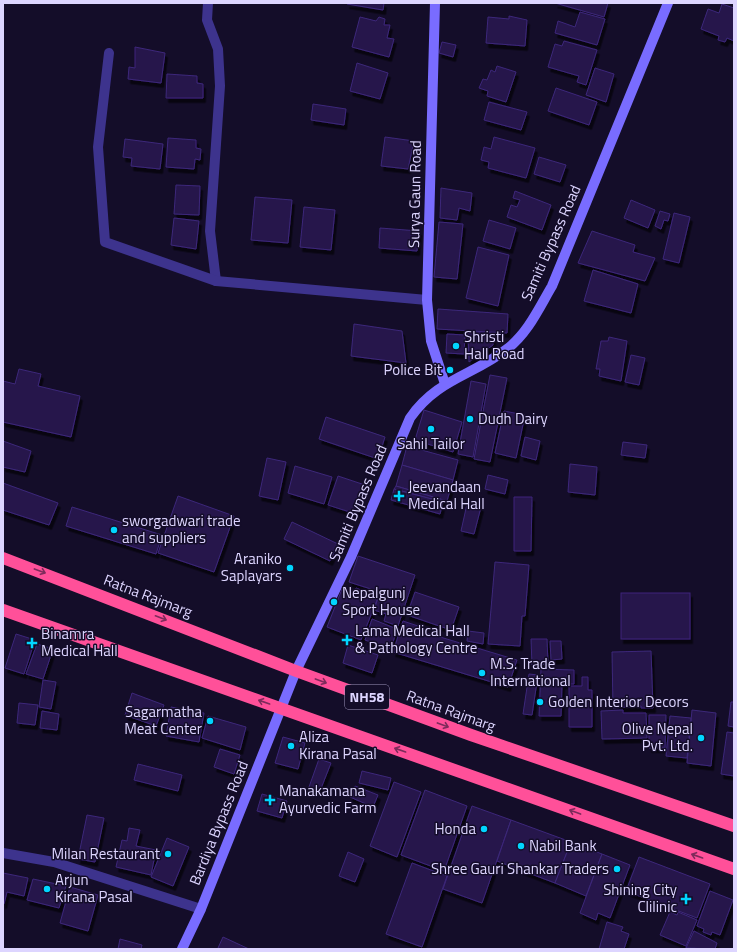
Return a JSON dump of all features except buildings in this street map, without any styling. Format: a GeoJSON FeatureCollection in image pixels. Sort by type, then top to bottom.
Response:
{"type":"FeatureCollection","features":[{"type":"Feature","properties":{"kind":"highway","name":"Ratna Rajmarg"},"geometry":{"type":"LineString","coordinates":[[3,558],[296,672],[471,735],[734,826]]}},
{"type":"Feature","properties":{"kind":"highway","name":"NH58"},"geometry":{"type":"LineString","coordinates":[[3,610],[734,869]]}},
{"type":"Feature","properties":{"kind":"street"},"geometry":{"type":"LineString","coordinates":[[208,3],[207,20],[218,49],[220,86],[210,231],[216,281]]}},
{"type":"Feature","properties":{"kind":"street","name":"Surya Gaun Road"},"geometry":{"type":"LineString","coordinates":[[435,3],[427,300],[431,341],[444,384]]}},
{"type":"Feature","properties":{"kind":"street","name":"Samiti Bypass Road"},"geometry":{"type":"LineString","coordinates":[[281,708],[296,672],[351,557],[410,418],[420,404],[444,384],[486,363],[503,352],[527,328],[552,286],[668,3]]}},
{"type":"Feature","properties":{"kind":"street"},"geometry":{"type":"LineString","coordinates":[[109,53],[98,147],[105,242],[216,281],[427,300]]}},
{"type":"Feature","properties":{"kind":"street","name":"Bardiya Bypass Road"},"geometry":{"type":"LineString","coordinates":[[182,949],[200,910],[281,708]]}},
{"type":"Feature","properties":{"kind":"street"},"geometry":{"type":"LineString","coordinates":[[3,853],[54,862],[200,910]]}},
{"type":"Feature","properties":{"kind":"place","name":"Shristi Hall Road"},"geometry":{"type":"Point","coordinates":[456,346]}},
{"type":"Feature","properties":{"kind":"place","name":"Police Bit"},"geometry":{"type":"Point","coordinates":[450,370]}},
{"type":"Feature","properties":{"kind":"place","name":"Dudh Dairy"},"geometry":{"type":"Point","coordinates":[470,419]}},
{"type":"Feature","properties":{"kind":"place","name":"Sahil Tailor"},"geometry":{"type":"Point","coordinates":[431,429]}},
{"type":"Feature","properties":{"kind":"place","name":"Jeevandaan Medical Hall"},"geometry":{"type":"Point","coordinates":[399,496]}},
{"type":"Feature","properties":{"kind":"place","name":"sworgadwari trade and suppliers"},"geometry":{"type":"Point","coordinates":[114,530]}},
{"type":"Feature","properties":{"kind":"place","name":"Araniko Saplayars"},"geometry":{"type":"Point","coordinates":[290,568]}},
{"type":"Feature","properties":{"kind":"place","name":"Nepalgunj Sport House"},"geometry":{"type":"Point","coordinates":[334,602]}},
{"type":"Feature","properties":{"kind":"place","name":"Lama Medical Hall & Pathology Centre"},"geometry":{"type":"Point","coordinates":[347,640]}},
{"type":"Feature","properties":{"kind":"place","name":"Binamra Medical Hall"},"geometry":{"type":"Point","coordinates":[32,643]}},
{"type":"Feature","properties":{"kind":"place","name":"M.S. Trade International"},"geometry":{"type":"Point","coordinates":[482,673]}},
{"type":"Feature","properties":{"kind":"place","name":"Golden Interior Decors"},"geometry":{"type":"Point","coordinates":[540,702]}},
{"type":"Feature","properties":{"kind":"place","name":"Sagarmatha Meat Center"},"geometry":{"type":"Point","coordinates":[210,721]}},
{"type":"Feature","properties":{"kind":"place","name":"Olive Nepal Pvt. Ltd."},"geometry":{"type":"Point","coordinates":[701,738]}},
{"type":"Feature","properties":{"kind":"place","name":"Aliza Kirana Pasal"},"geometry":{"type":"Point","coordinates":[291,746]}},
{"type":"Feature","properties":{"kind":"place","name":"Manakamana Ayurvedic Farm"},"geometry":{"type":"Point","coordinates":[270,800]}},
{"type":"Feature","properties":{"kind":"place","name":"Honda"},"geometry":{"type":"Point","coordinates":[484,829]}},
{"type":"Feature","properties":{"kind":"place","name":"Nabil Bank"},"geometry":{"type":"Point","coordinates":[521,846]}},
{"type":"Feature","properties":{"kind":"place","name":"Milan Restaurant"},"geometry":{"type":"Point","coordinates":[168,854]}},
{"type":"Feature","properties":{"kind":"place","name":"Shree Gauri Shankar Traders"},"geometry":{"type":"Point","coordinates":[617,869]}},
{"type":"Feature","properties":{"kind":"place","name":"Arjun Kirana Pasal"},"geometry":{"type":"Point","coordinates":[47,889]}},
{"type":"Feature","properties":{"kind":"place","name":"Shining City Clilinic"},"geometry":{"type":"Point","coordinates":[686,899]}}]}
